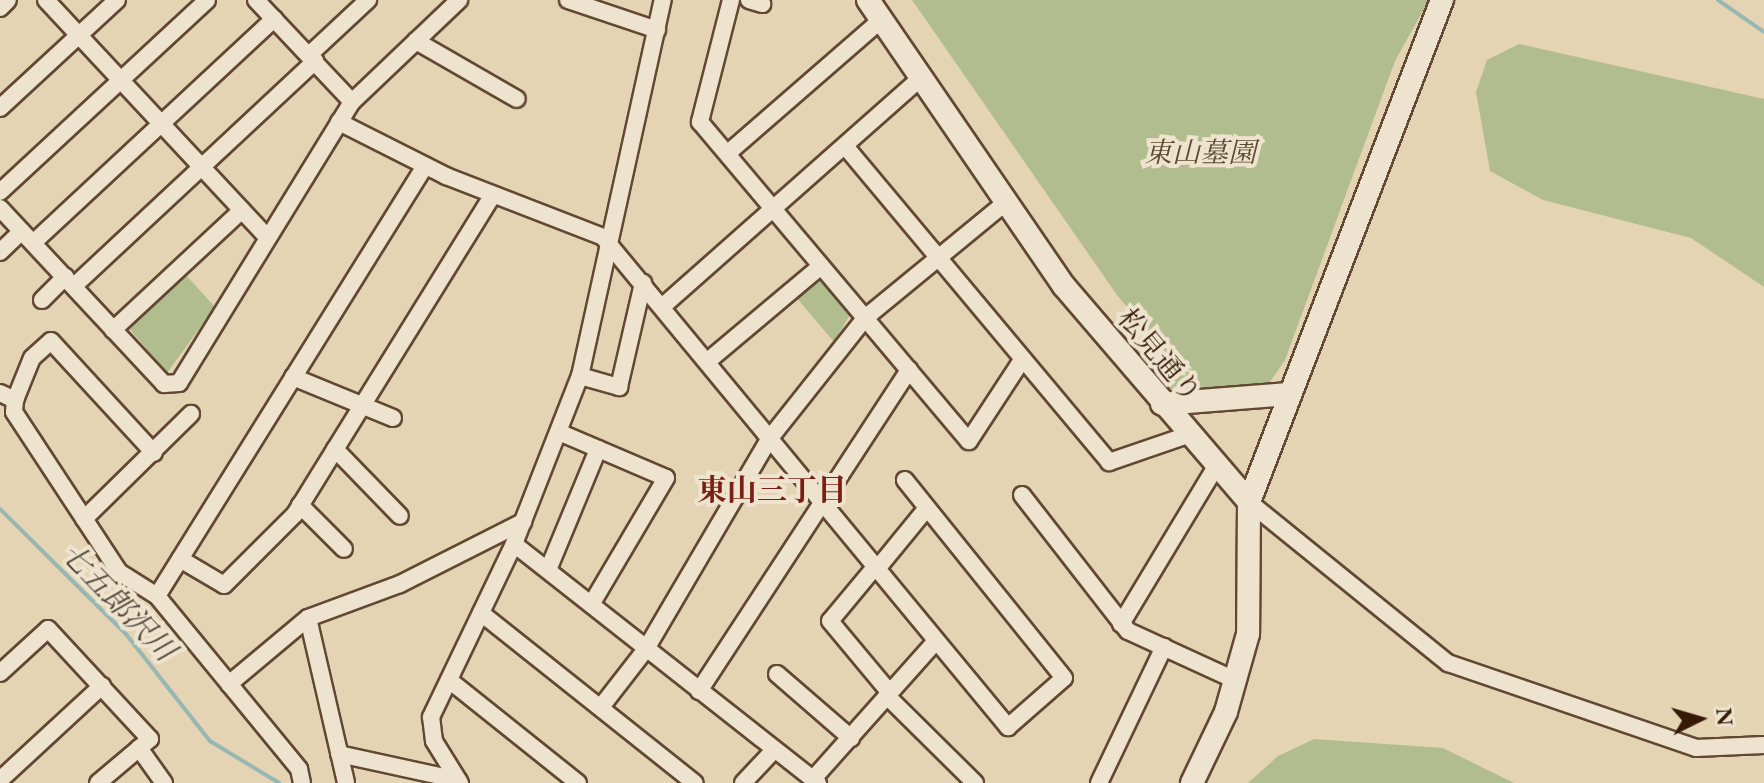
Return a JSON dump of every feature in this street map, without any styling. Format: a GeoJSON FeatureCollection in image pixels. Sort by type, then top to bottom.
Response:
{"type":"FeatureCollection","features":[{"type":"Feature","properties":{"kind":"street"},"geometry":{"type":"LineString","coordinates":[[0,8],[8,0]]}},
{"type":"Feature","properties":{"kind":"street"},"geometry":{"type":"LineString","coordinates":[[46,0],[267,237]]}},
{"type":"Feature","properties":{"kind":"street"},"geometry":{"type":"LineString","coordinates":[[0,108],[117,0]]}},
{"type":"Feature","properties":{"kind":"street"},"geometry":{"type":"LineString","coordinates":[[0,192],[207,0]]}},
{"type":"Feature","properties":{"kind":"street"},"geometry":{"type":"LineString","coordinates":[[42,300],[69,282],[202,167],[368,0]]}},
{"type":"Feature","properties":{"kind":"street"},"geometry":{"type":"LineString","coordinates":[[0,208],[164,384],[179,383],[352,102],[459,0]]}},
{"type":"Feature","properties":{"kind":"street"},"geometry":{"type":"LineString","coordinates":[[568,0],[657,30]]}},
{"type":"Feature","properties":{"kind":"street"},"geometry":{"type":"LineString","coordinates":[[459,782],[430,723],[514,544],[561,433],[580,376],[663,0]]}},
{"type":"Feature","properties":{"kind":"street"},"geometry":{"type":"LineString","coordinates":[[731,0],[700,122],[969,441],[1022,360]]}},
{"type":"Feature","properties":{"kind":"street","name":"松見通り"},"geometry":{"type":"LineString","coordinates":[[868,0],[1006,202],[1162,404],[1215,468],[1249,502]]}},
{"type":"Feature","properties":{"kind":"street"},"geometry":{"type":"LineString","coordinates":[[1192,783],[1237,681],[1252,608],[1249,502],[1442,0]]}},
{"type":"Feature","properties":{"kind":"street"},"geometry":{"type":"LineString","coordinates":[[0,252],[28,236],[161,124],[267,7],[352,102]]}},
{"type":"Feature","properties":{"kind":"street"},"geometry":{"type":"LineString","coordinates":[[728,153],[881,20]]}},
{"type":"Feature","properties":{"kind":"street"},"geometry":{"type":"LineString","coordinates":[[416,41],[517,99]]}},
{"type":"Feature","properties":{"kind":"street"},"geometry":{"type":"LineString","coordinates":[[663,306],[921,78]]}},
{"type":"Feature","properties":{"kind":"street"},"geometry":{"type":"LineString","coordinates":[[339,122],[425,166],[611,245],[709,360],[1008,727],[1064,678],[905,480]]}},
{"type":"Feature","properties":{"kind":"street"},"geometry":{"type":"LineString","coordinates":[[845,146],[1109,462],[1188,435]]}},
{"type":"Feature","properties":{"kind":"street"},"geometry":{"type":"LineString","coordinates":[[157,596],[425,166]]}},
{"type":"Feature","properties":{"kind":"street"},"geometry":{"type":"LineString","coordinates":[[180,559],[224,585],[300,505],[493,195]]}},
{"type":"Feature","properties":{"kind":"street"},"geometry":{"type":"LineString","coordinates":[[601,707],[646,649],[770,438],[865,318],[1006,202]]}},
{"type":"Feature","properties":{"kind":"street"},"geometry":{"type":"LineString","coordinates":[[113,330],[242,210]]}},
{"type":"Feature","properties":{"kind":"street"},"geometry":{"type":"LineString","coordinates":[[709,360],[821,266]]}},
{"type":"Feature","properties":{"kind":"street"},"geometry":{"type":"LineString","coordinates":[[580,376],[619,387],[643,283]]}},
{"type":"Feature","properties":{"kind":"street"},"geometry":{"type":"LineString","coordinates":[[154,453],[51,341],[32,358],[7,396],[14,412],[119,572],[157,596],[299,769],[302,783]]}},
{"type":"Feature","properties":{"kind":"street"},"geometry":{"type":"LineString","coordinates":[[699,691],[909,370]]}},
{"type":"Feature","properties":{"kind":"street"},"geometry":{"type":"LineString","coordinates":[[293,377],[393,418]]}},
{"type":"Feature","properties":{"kind":"street"},"geometry":{"type":"LineString","coordinates":[[1162,404],[1289,394]]}},
{"type":"Feature","properties":{"kind":"street"},"geometry":{"type":"LineString","coordinates":[[84,519],[191,414]]}},
{"type":"Feature","properties":{"kind":"street"},"geometry":{"type":"LineString","coordinates":[[561,433],[666,478],[591,605]]}},
{"type":"Feature","properties":{"kind":"street"},"geometry":{"type":"LineString","coordinates":[[335,449],[400,516]]}},
{"type":"Feature","properties":{"kind":"street"},"geometry":{"type":"LineString","coordinates":[[548,570],[598,449]]}},
{"type":"Feature","properties":{"kind":"street"},"geometry":{"type":"LineString","coordinates":[[1121,624],[1215,468]]}},
{"type":"Feature","properties":{"kind":"street"},"geometry":{"type":"LineString","coordinates":[[1022,495],[1121,624],[1237,681]]}},
{"type":"Feature","properties":{"kind":"street"},"geometry":{"type":"LineString","coordinates":[[1249,502],[1448,663],[1696,748],[1764,745]]}},
{"type":"Feature","properties":{"kind":"street"},"geometry":{"type":"LineString","coordinates":[[300,505],[344,549]]}},
{"type":"Feature","properties":{"kind":"street"},"geometry":{"type":"LineString","coordinates":[[927,508],[830,621],[888,695],[975,783]]}},
{"type":"Feature","properties":{"kind":"street"},"geometry":{"type":"LineString","coordinates":[[229,684],[308,618],[400,584],[523,522]]}},
{"type":"Feature","properties":{"kind":"street"},"geometry":{"type":"LineString","coordinates":[[514,544],[816,781],[936,641]]}},
{"type":"Feature","properties":{"kind":"street"},"geometry":{"type":"LineString","coordinates":[[481,613],[695,783]]}},
{"type":"Feature","properties":{"kind":"street"},"geometry":{"type":"LineString","coordinates":[[308,618],[346,783]]}},
{"type":"Feature","properties":{"kind":"street"},"geometry":{"type":"LineString","coordinates":[[0,673],[48,629],[150,739],[98,783]]}},
{"type":"Feature","properties":{"kind":"street"},"geometry":{"type":"LineString","coordinates":[[1099,783],[1164,647]]}},
{"type":"Feature","properties":{"kind":"street"},"geometry":{"type":"LineString","coordinates":[[777,674],[851,738]]}},
{"type":"Feature","properties":{"kind":"street"},"geometry":{"type":"LineString","coordinates":[[449,680],[578,783]]}},
{"type":"Feature","properties":{"kind":"street"},"geometry":{"type":"LineString","coordinates":[[0,780],[102,686]]}},
{"type":"Feature","properties":{"kind":"street"},"geometry":{"type":"LineString","coordinates":[[139,748],[164,783]]}},
{"type":"Feature","properties":{"kind":"street"},"geometry":{"type":"LineString","coordinates":[[743,783],[774,750]]}},
{"type":"Feature","properties":{"kind":"street"},"geometry":{"type":"LineString","coordinates":[[339,754],[459,782]]}},
{"type":"Feature","properties":{"kind":"green space","name":"東山墓園"},"geometry":{"type":"Polygon","coordinates":[[[912,0],[1429,0],[1395,61],[1285,360],[1268,385],[1168,389],[1150,374],[1167,355],[1117,295],[912,0]]]}},
{"type":"Feature","properties":{"kind":"green space"},"geometry":{"type":"Polygon","coordinates":[[[1519,44],[1764,99],[1764,287],[1691,238],[1543,200],[1490,171],[1476,92],[1487,60],[1519,44]]]}},
{"type":"Feature","properties":{"kind":"green space"},"geometry":{"type":"Polygon","coordinates":[[[184,273],[215,307],[167,373],[127,326],[184,273]]]}},
{"type":"Feature","properties":{"kind":"green space"},"geometry":{"type":"Polygon","coordinates":[[[817,278],[851,313],[834,342],[795,296],[817,278]]]}},
{"type":"Feature","properties":{"kind":"green space"},"geometry":{"type":"Polygon","coordinates":[[[1314,739],[1443,748],[1514,783],[1248,783],[1278,756],[1314,739]]]}},
{"type":"Feature","properties":{"kind":"waterway"},"geometry":{"type":"LineString","coordinates":[[1718,0],[1764,32]]}},
{"type":"Feature","properties":{"kind":"waterway","name":"七五郎沢川"},"geometry":{"type":"LineString","coordinates":[[0,509],[126,634],[210,741],[279,783]]}},
{"type":"Feature","properties":{"kind":"district","name":"東山三丁目"},"geometry":{"type":"Point","coordinates":[772,490]}}]}
